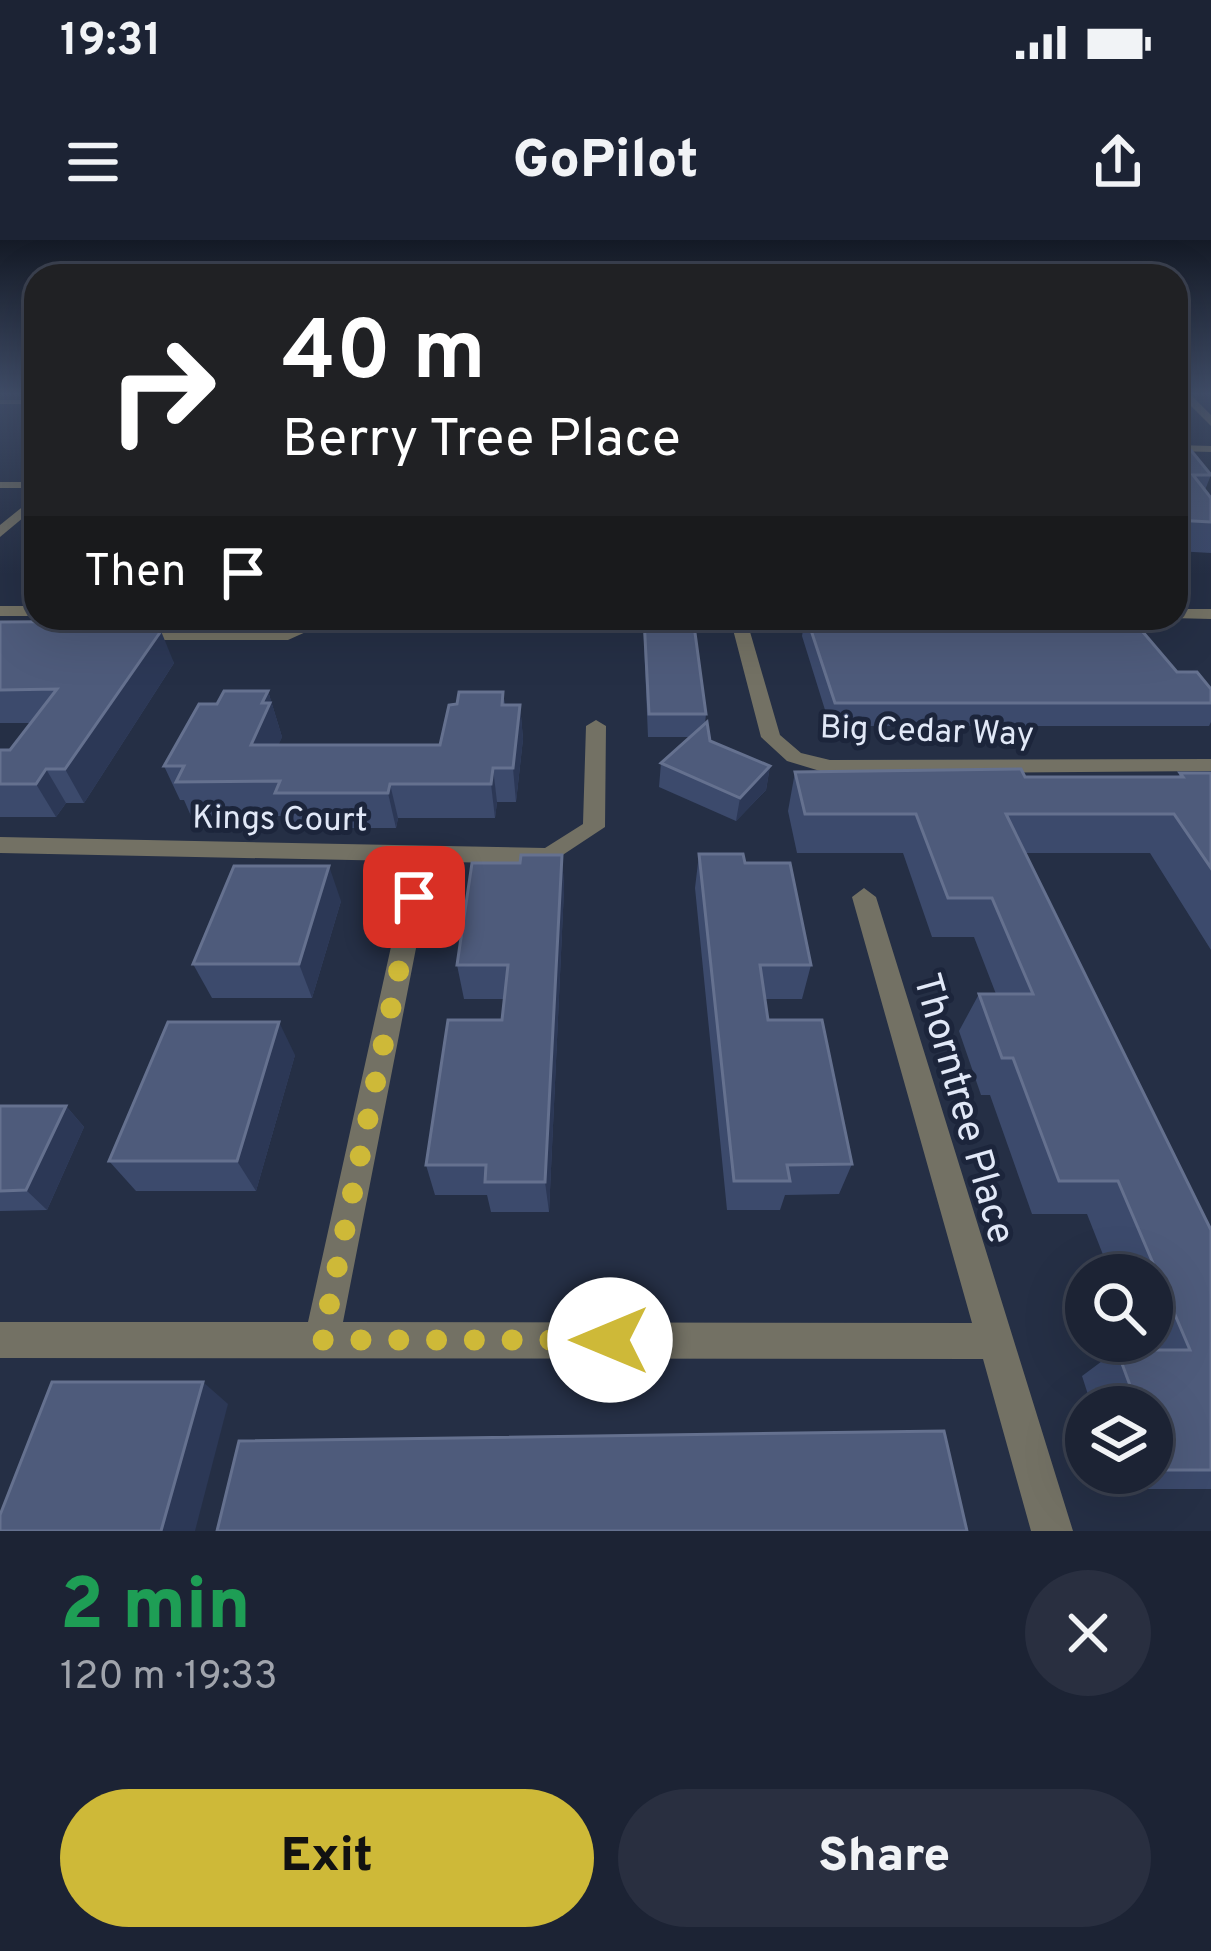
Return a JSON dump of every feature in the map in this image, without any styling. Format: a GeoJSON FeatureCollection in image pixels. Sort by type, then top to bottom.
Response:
{"type":"FeatureCollection","features":[{"type":"Feature","properties":{"kind":"street"},"geometry":{"type":"LineString","coordinates":[[0,532],[24,511]]}},
{"type":"Feature","properties":{"kind":"street","name":"Big Cedar Way"},"geometry":{"type":"LineString","coordinates":[[741,630],[771,736],[794,757],[830,767],[1211,765]]}},
{"type":"Feature","properties":{"kind":"street","name":"Kings Court"},"geometry":{"type":"LineString","coordinates":[[0,845],[548,856],[594,827],[596,726]]}},
{"type":"Feature","properties":{"kind":"street","name":"Thorntree Place"},"geometry":{"type":"LineString","coordinates":[[863,896],[1052,1531]]}},
{"type":"Feature","properties":{"kind":"street"},"geometry":{"type":"LineString","coordinates":[[322,1340],[414,897]]}},
{"type":"Feature","properties":{"kind":"street"},"geometry":{"type":"LineString","coordinates":[[0,1340],[993,1341]]}},
{"type":"Feature","properties":{"kind":"lane"},"geometry":{"type":"LineString","coordinates":[[134,636],[288,636],[300,630]]}},
{"type":"Feature","properties":{"kind":"building"},"geometry":{"type":"Polygon","coordinates":[[[1188,454],[1194,454],[1211,475],[1193,475],[1211,498],[1211,522],[1188,521],[1188,454]]]}},
{"type":"Feature","properties":{"kind":"building"},"geometry":{"type":"Polygon","coordinates":[[[0,622],[24,622],[24,630],[161,631],[65,769],[46,769],[36,784],[0,784],[0,750],[10,750],[57,689],[0,690],[0,622]]]}},
{"type":"Feature","properties":{"kind":"building"},"geometry":{"type":"Polygon","coordinates":[[[645,630],[695,630],[706,714],[649,714],[645,630]]]}},
{"type":"Feature","properties":{"kind":"building"},"geometry":{"type":"Polygon","coordinates":[[[811,630],[1141,630],[1177,672],[1197,672],[1211,689],[1211,703],[835,703],[811,630]]]}},
{"type":"Feature","properties":{"kind":"building"},"geometry":{"type":"Polygon","coordinates":[[[224,691],[268,691],[262,703],[270,703],[251,745],[440,745],[449,705],[457,704],[459,692],[503,692],[502,705],[520,705],[513,768],[493,768],[491,784],[390,784],[388,793],[275,793],[280,781],[176,782],[184,766],[164,766],[199,704],[217,704],[224,691]]]}},
{"type":"Feature","properties":{"kind":"building"},"geometry":{"type":"Polygon","coordinates":[[[707,722],[710,741],[770,766],[740,798],[661,763],[707,722]]]}},
{"type":"Feature","properties":{"kind":"building"},"geometry":{"type":"Polygon","coordinates":[[[1021,769],[1025,777],[1211,773],[1211,868],[1174,814],[1006,814],[1211,1230],[1211,1470],[1173,1470],[1173,1386],[1130,1386],[1121,1362],[1173,1362],[1173,1350],[1190,1350],[1173,1310],[1173,1254],[1149,1254],[1118,1181],[1059,1181],[1013,1058],[1002,1058],[979,994],[1033,994],[992,898],[948,898],[916,814],[805,814],[795,772],[1021,769]]]}},
{"type":"Feature","properties":{"kind":"building"},"geometry":{"type":"Polygon","coordinates":[[[699,854],[743,854],[745,863],[790,863],[811,965],[760,965],[768,1020],[822,1020],[852,1164],[787,1165],[790,1181],[734,1181],[699,854]]]}},
{"type":"Feature","properties":{"kind":"building"},"geometry":{"type":"Polygon","coordinates":[[[521,855],[562,855],[545,1182],[485,1182],[486,1165],[426,1165],[448,1020],[502,1020],[508,965],[457,965],[472,863],[520,863],[521,855]]]}},
{"type":"Feature","properties":{"kind":"building"},"geometry":{"type":"Polygon","coordinates":[[[234,866],[329,866],[299,964],[193,964],[234,866]]]}},
{"type":"Feature","properties":{"kind":"building"},"geometry":{"type":"Polygon","coordinates":[[[168,1022],[279,1022],[237,1161],[109,1161],[168,1022]]]}},
{"type":"Feature","properties":{"kind":"building"},"geometry":{"type":"Polygon","coordinates":[[[0,1106],[66,1106],[26,1190],[0,1191],[0,1106]]]}},
{"type":"Feature","properties":{"kind":"building"},"geometry":{"type":"Polygon","coordinates":[[[52,1382],[203,1382],[161,1531],[0,1531],[0,1515],[52,1382]]]}},
{"type":"Feature","properties":{"kind":"building"},"geometry":{"type":"Polygon","coordinates":[[[944,1431],[967,1531],[217,1531],[239,1441],[944,1431]]]}},
{"type":"Feature","properties":{"kind":"route"},"geometry":{"type":"LineString","coordinates":[[414,897],[322,1340],[610,1340]]}}]}
